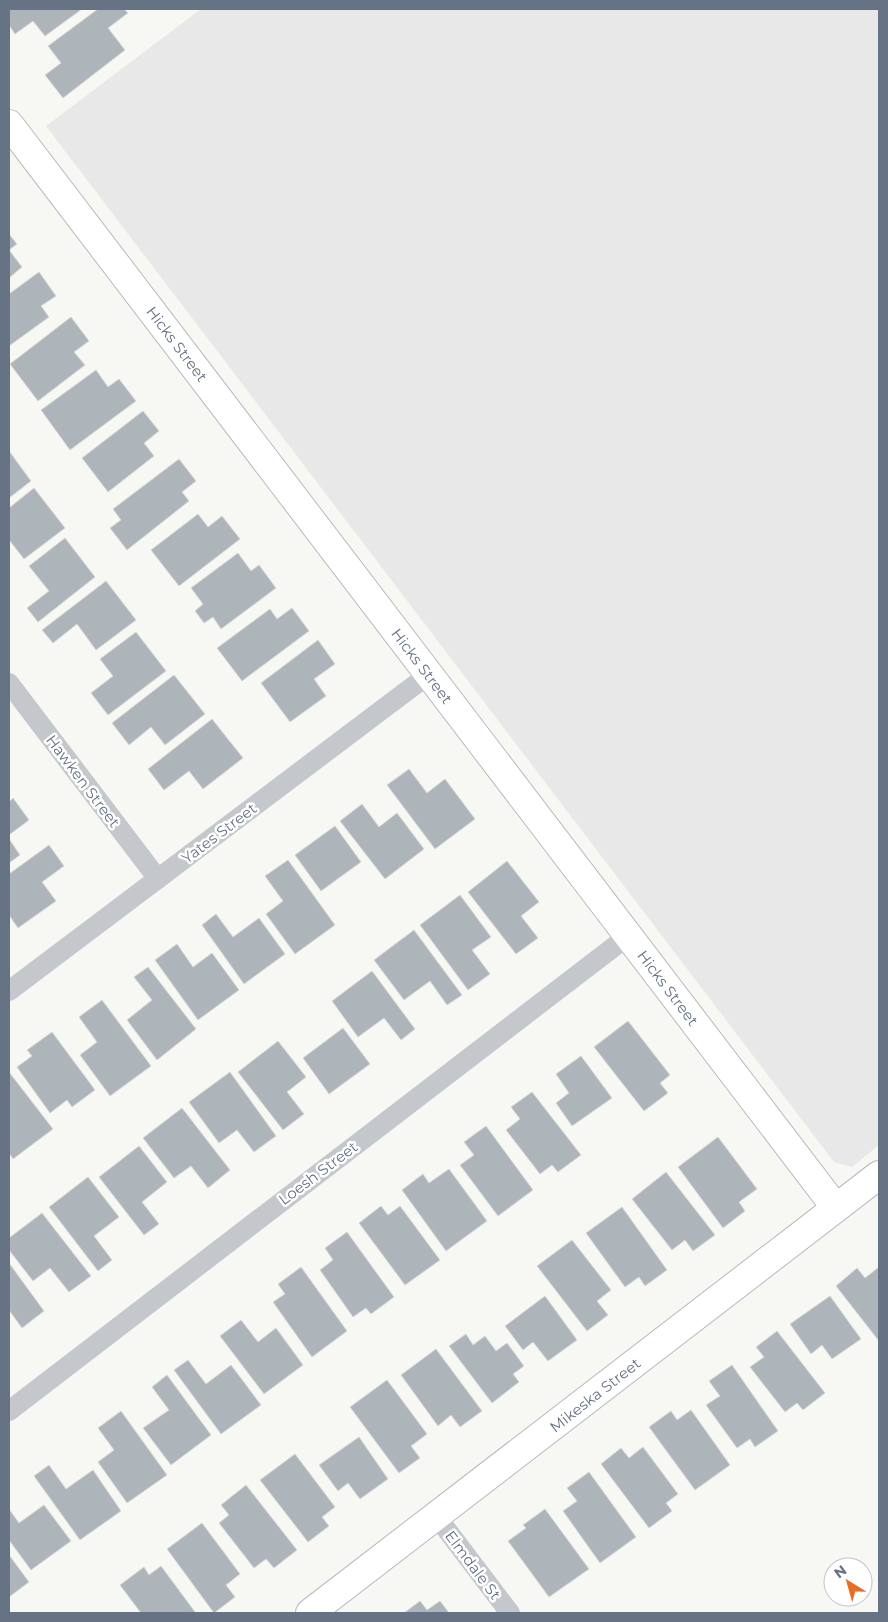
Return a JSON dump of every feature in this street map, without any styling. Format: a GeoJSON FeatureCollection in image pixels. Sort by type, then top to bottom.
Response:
{"type":"FeatureCollection","features":[{"type":"Feature","properties":{"kind":"street","name":"Hicks Street"},"geometry":{"type":"LineString","coordinates":[[9,124],[836,1208]]}},
{"type":"Feature","properties":{"kind":"street","name":"Yates Street"},"geometry":{"type":"LineString","coordinates":[[9,991],[428,675]]}},
{"type":"Feature","properties":{"kind":"street","name":"Hawken Street"},"geometry":{"type":"LineString","coordinates":[[9,683],[158,879]]}},
{"type":"Feature","properties":{"kind":"street","name":"Loesh Street"},"geometry":{"type":"LineString","coordinates":[[9,1410],[628,936]]}},
{"type":"Feature","properties":{"kind":"street","name":"Mikeska Street"},"geometry":{"type":"LineString","coordinates":[[310,1613],[879,1175]]}},
{"type":"Feature","properties":{"kind":"street","name":"Elmdale St"},"geometry":{"type":"LineString","coordinates":[[437,1517],[510,1613]]}},
{"type":"Feature","properties":{"kind":"shaded area"},"geometry":{"type":"Polygon","coordinates":[[[201,9],[879,9],[879,1145],[852,1167],[834,1162],[46,126],[201,9]]]}},
{"type":"Feature","properties":{"kind":"building"},"geometry":{"type":"Polygon","coordinates":[[[9,9],[82,9],[45,36],[33,21],[15,34],[9,25],[9,9]]]}},
{"type":"Feature","properties":{"kind":"building"},"geometry":{"type":"Polygon","coordinates":[[[98,9],[124,9],[128,13],[108,28],[125,50],[63,98],[45,75],[61,63],[48,46],[98,9]]]}},
{"type":"Feature","properties":{"kind":"building"},"geometry":{"type":"Polygon","coordinates":[[[9,234],[17,244],[9,250],[9,234]]]}},
{"type":"Feature","properties":{"kind":"building"},"geometry":{"type":"Polygon","coordinates":[[[9,250],[22,267],[9,278],[9,250]]]}},
{"type":"Feature","properties":{"kind":"building"},"geometry":{"type":"Polygon","coordinates":[[[39,272],[56,296],[41,306],[49,317],[9,346],[9,294],[39,272]]]}},
{"type":"Feature","properties":{"kind":"building"},"geometry":{"type":"Polygon","coordinates":[[[71,317],[89,341],[74,352],[85,365],[38,401],[10,364],[71,317]]]}},
{"type":"Feature","properties":{"kind":"building"},"geometry":{"type":"Polygon","coordinates":[[[96,370],[108,387],[119,379],[136,401],[70,450],[41,410],[96,370]]]}},
{"type":"Feature","properties":{"kind":"building"},"geometry":{"type":"Polygon","coordinates":[[[143,411],[159,431],[144,443],[154,456],[108,492],[82,458],[143,411]]]}},
{"type":"Feature","properties":{"kind":"building"},"geometry":{"type":"Polygon","coordinates":[[[9,451],[31,481],[9,498],[9,451]]]}},
{"type":"Feature","properties":{"kind":"building"},"geometry":{"type":"Polygon","coordinates":[[[179,459],[196,481],[182,492],[189,501],[127,550],[110,528],[121,520],[113,509],[179,459]]]}},
{"type":"Feature","properties":{"kind":"building"},"geometry":{"type":"Polygon","coordinates":[[[34,488],[65,528],[24,559],[9,542],[9,508],[34,488]]]}},
{"type":"Feature","properties":{"kind":"building"},"geometry":{"type":"Polygon","coordinates":[[[198,514],[208,527],[222,516],[240,539],[179,586],[151,550],[198,514]]]}},
{"type":"Feature","properties":{"kind":"building"},"geometry":{"type":"Polygon","coordinates":[[[65,538],[95,577],[38,622],[27,608],[49,591],[29,566],[65,538]]]}},
{"type":"Feature","properties":{"kind":"building"},"geometry":{"type":"Polygon","coordinates":[[[238,553],[251,571],[259,565],[276,588],[221,629],[213,617],[204,623],[195,611],[203,604],[191,588],[238,553]]]}},
{"type":"Feature","properties":{"kind":"building"},"geometry":{"type":"Polygon","coordinates":[[[106,581],[136,620],[96,650],[77,624],[53,643],[42,630],[106,581]]]}},
{"type":"Feature","properties":{"kind":"building"},"geometry":{"type":"Polygon","coordinates":[[[292,608],[309,631],[242,681],[217,648],[270,609],[277,619],[292,608]]]}},
{"type":"Feature","properties":{"kind":"building"},"geometry":{"type":"Polygon","coordinates":[[[136,632],[166,671],[108,715],[91,693],[113,676],[100,659],[136,632]]]}},
{"type":"Feature","properties":{"kind":"building"},"geometry":{"type":"Polygon","coordinates":[[[318,640],[335,664],[314,679],[326,696],[290,722],[261,683],[318,640]]]}},
{"type":"Feature","properties":{"kind":"building"},"geometry":{"type":"Polygon","coordinates":[[[174,675],[205,714],[165,745],[151,727],[129,745],[112,723],[174,675]]]}},
{"type":"Feature","properties":{"kind":"building"},"geometry":{"type":"Polygon","coordinates":[[[212,719],[243,758],[203,789],[189,771],[164,790],[148,769],[212,719]]]}},
{"type":"Feature","properties":{"kind":"building"},"geometry":{"type":"Polygon","coordinates":[[[409,769],[427,793],[445,779],[475,819],[435,849],[387,785],[409,769]]]}},
{"type":"Feature","properties":{"kind":"building"},"geometry":{"type":"Polygon","coordinates":[[[13,798],[29,820],[9,835],[9,802],[13,798]]]}},
{"type":"Feature","properties":{"kind":"building"},"geometry":{"type":"Polygon","coordinates":[[[362,804],[379,827],[397,813],[424,849],[385,879],[340,821],[362,804]]]}},
{"type":"Feature","properties":{"kind":"building"},"geometry":{"type":"Polygon","coordinates":[[[335,826],[361,862],[321,891],[295,855],[335,826]]]}},
{"type":"Feature","properties":{"kind":"building"},"geometry":{"type":"Polygon","coordinates":[[[9,839],[20,855],[9,863],[9,839]]]}},
{"type":"Feature","properties":{"kind":"building"},"geometry":{"type":"Polygon","coordinates":[[[49,845],[64,866],[42,882],[56,901],[18,928],[9,915],[9,874],[49,845]]]}},
{"type":"Feature","properties":{"kind":"building"},"geometry":{"type":"Polygon","coordinates":[[[288,860],[335,925],[295,954],[266,914],[283,901],[265,876],[288,860]]]}},
{"type":"Feature","properties":{"kind":"building"},"geometry":{"type":"Polygon","coordinates":[[[507,861],[539,902],[521,916],[538,938],[516,954],[468,892],[507,861]]]}},
{"type":"Feature","properties":{"kind":"building"},"geometry":{"type":"Polygon","coordinates":[[[460,895],[491,937],[472,950],[490,974],[468,990],[420,925],[460,895]]]}},
{"type":"Feature","properties":{"kind":"building"},"geometry":{"type":"Polygon","coordinates":[[[216,914],[233,937],[259,918],[285,954],[244,984],[202,925],[216,914]]]}},
{"type":"Feature","properties":{"kind":"building"},"geometry":{"type":"Polygon","coordinates":[[[414,930],[462,995],[447,1005],[430,981],[404,1000],[374,960],[414,930]]]}},
{"type":"Feature","properties":{"kind":"building"},"geometry":{"type":"Polygon","coordinates":[[[177,944],[193,967],[212,953],[239,990],[198,1020],[155,960],[177,944]]]}},
{"type":"Feature","properties":{"kind":"building"},"geometry":{"type":"Polygon","coordinates":[[[148,967],[196,1029],[157,1060],[127,1020],[152,1000],[134,977],[148,967]]]}},
{"type":"Feature","properties":{"kind":"building"},"geometry":{"type":"Polygon","coordinates":[[[372,971],[415,1029],[401,1040],[384,1018],[358,1037],[332,1001],[372,971]]]}},
{"type":"Feature","properties":{"kind":"building"},"geometry":{"type":"Polygon","coordinates":[[[102,1000],[151,1066],[110,1096],[80,1055],[97,1042],[79,1017],[102,1000]]]}},
{"type":"Feature","properties":{"kind":"building"},"geometry":{"type":"Polygon","coordinates":[[[628,1021],[670,1075],[660,1083],[668,1093],[644,1111],[594,1047],[628,1021]]]}},
{"type":"Feature","properties":{"kind":"building"},"geometry":{"type":"Polygon","coordinates":[[[343,1028],[370,1064],[329,1094],[303,1058],[343,1028]]]}},
{"type":"Feature","properties":{"kind":"building"},"geometry":{"type":"Polygon","coordinates":[[[52,1032],[95,1090],[72,1107],[67,1100],[50,1113],[17,1067],[32,1056],[27,1050],[52,1032]]]}},
{"type":"Feature","properties":{"kind":"building"},"geometry":{"type":"Polygon","coordinates":[[[278,1041],[306,1077],[287,1092],[304,1114],[283,1130],[238,1072],[278,1041]]]}},
{"type":"Feature","properties":{"kind":"building"},"geometry":{"type":"Polygon","coordinates":[[[581,1056],[612,1098],[572,1126],[556,1103],[569,1093],[556,1074],[581,1056]]]}},
{"type":"Feature","properties":{"kind":"building"},"geometry":{"type":"Polygon","coordinates":[[[9,1072],[53,1129],[13,1159],[9,1153],[9,1072]]]}},
{"type":"Feature","properties":{"kind":"building"},"geometry":{"type":"Polygon","coordinates":[[[230,1072],[276,1136],[254,1152],[237,1130],[219,1143],[189,1102],[230,1072]]]}},
{"type":"Feature","properties":{"kind":"building"},"geometry":{"type":"Polygon","coordinates":[[[532,1092],[581,1155],[558,1172],[552,1165],[540,1174],[506,1130],[520,1119],[511,1107],[532,1092]]]}},
{"type":"Feature","properties":{"kind":"building"},"geometry":{"type":"Polygon","coordinates":[[[182,1108],[230,1170],[208,1188],[191,1166],[174,1178],[143,1138],[182,1108]]]}},
{"type":"Feature","properties":{"kind":"building"},"geometry":{"type":"Polygon","coordinates":[[[486,1126],[533,1190],[498,1216],[460,1165],[474,1155],[464,1142],[486,1126]]]}},
{"type":"Feature","properties":{"kind":"building"},"geometry":{"type":"Polygon","coordinates":[[[718,1137],[757,1189],[739,1202],[745,1211],[723,1228],[678,1167],[718,1137]]]}},
{"type":"Feature","properties":{"kind":"building"},"geometry":{"type":"Polygon","coordinates":[[[139,1146],[167,1182],[142,1202],[159,1224],[144,1235],[99,1177],[139,1146]]]}},
{"type":"Feature","properties":{"kind":"building"},"geometry":{"type":"Polygon","coordinates":[[[449,1169],[487,1221],[446,1251],[402,1190],[423,1174],[429,1183],[449,1169]]]}},
{"type":"Feature","properties":{"kind":"building"},"geometry":{"type":"Polygon","coordinates":[[[666,1172],[715,1235],[693,1251],[685,1240],[672,1250],[632,1199],[666,1172]]]}},
{"type":"Feature","properties":{"kind":"building"},"geometry":{"type":"Polygon","coordinates":[[[88,1177],[119,1217],[94,1236],[112,1260],[98,1271],[49,1207],[88,1177]]]}},
{"type":"Feature","properties":{"kind":"building"},"geometry":{"type":"Polygon","coordinates":[[[381,1206],[388,1215],[400,1206],[440,1260],[405,1285],[359,1223],[381,1206]]]}},
{"type":"Feature","properties":{"kind":"building"},"geometry":{"type":"Polygon","coordinates":[[[622,1207],[667,1270],[645,1286],[639,1277],[625,1287],[586,1233],[622,1207]]]}},
{"type":"Feature","properties":{"kind":"building"},"geometry":{"type":"Polygon","coordinates":[[[42,1213],[91,1276],[69,1292],[50,1268],[33,1281],[9,1250],[9,1238],[42,1213]]]}},
{"type":"Feature","properties":{"kind":"building"},"geometry":{"type":"Polygon","coordinates":[[[347,1232],[394,1297],[371,1314],[366,1308],[353,1317],[320,1270],[333,1260],[325,1248],[347,1232]]]}},
{"type":"Feature","properties":{"kind":"building"},"geometry":{"type":"Polygon","coordinates":[[[572,1240],[611,1290],[597,1301],[608,1315],[587,1331],[537,1266],[572,1240]]]}},
{"type":"Feature","properties":{"kind":"building"},"geometry":{"type":"Polygon","coordinates":[[[9,1263],[44,1311],[22,1328],[9,1310],[9,1263]]]}},
{"type":"Feature","properties":{"kind":"building"},"geometry":{"type":"Polygon","coordinates":[[[301,1267],[347,1331],[312,1357],[273,1302],[285,1294],[278,1284],[301,1267]]]}},
{"type":"Feature","properties":{"kind":"building"},"geometry":{"type":"Polygon","coordinates":[[[879,1267],[879,1341],[836,1286],[857,1268],[865,1278],[879,1267]]]}},
{"type":"Feature","properties":{"kind":"building"},"geometry":{"type":"Polygon","coordinates":[[[545,1296],[577,1340],[548,1361],[533,1342],[523,1350],[505,1326],[545,1296]]]}},
{"type":"Feature","properties":{"kind":"building"},"geometry":{"type":"Polygon","coordinates":[[[830,1296],[861,1339],[832,1359],[822,1345],[811,1354],[790,1324],[830,1296]]]}},
{"type":"Feature","properties":{"kind":"building"},"geometry":{"type":"Polygon","coordinates":[[[241,1320],[258,1342],[276,1328],[303,1365],[264,1394],[220,1336],[241,1320]]]}},
{"type":"Feature","properties":{"kind":"building"},"geometry":{"type":"Polygon","coordinates":[[[777,1331],[825,1393],[803,1410],[797,1403],[785,1412],[750,1367],[764,1357],[756,1347],[777,1331]]]}},
{"type":"Feature","properties":{"kind":"building"},"geometry":{"type":"Polygon","coordinates":[[[466,1334],[473,1345],[485,1336],[496,1351],[507,1343],[524,1366],[513,1374],[519,1382],[492,1403],[449,1346],[466,1334]]]}},
{"type":"Feature","properties":{"kind":"building"},"geometry":{"type":"Polygon","coordinates":[[[436,1349],[482,1411],[460,1427],[451,1415],[438,1426],[401,1375],[436,1349]]]}},
{"type":"Feature","properties":{"kind":"building"},"geometry":{"type":"Polygon","coordinates":[[[188,1360],[206,1384],[231,1365],[261,1405],[221,1434],[174,1370],[188,1360]]]}},
{"type":"Feature","properties":{"kind":"building"},"geometry":{"type":"Polygon","coordinates":[[[732,1365],[778,1431],[755,1447],[750,1439],[737,1448],[706,1405],[720,1396],[709,1381],[732,1365]]]}},
{"type":"Feature","properties":{"kind":"building"},"geometry":{"type":"Polygon","coordinates":[[[167,1375],[211,1435],[171,1465],[143,1428],[169,1410],[152,1387],[167,1375]]]}},
{"type":"Feature","properties":{"kind":"building"},"geometry":{"type":"Polygon","coordinates":[[[387,1380],[427,1434],[411,1446],[420,1458],[399,1473],[350,1407],[387,1380]]]}},
{"type":"Feature","properties":{"kind":"building"},"geometry":{"type":"Polygon","coordinates":[[[691,1410],[730,1465],[695,1490],[649,1427],[671,1411],[677,1420],[691,1410]]]}},
{"type":"Feature","properties":{"kind":"building"},"geometry":{"type":"Polygon","coordinates":[[[121,1411],[167,1475],[127,1503],[98,1462],[114,1450],[98,1428],[121,1411]]]}},
{"type":"Feature","properties":{"kind":"building"},"geometry":{"type":"Polygon","coordinates":[[[359,1437],[388,1479],[360,1499],[348,1483],[338,1491],[319,1465],[359,1437]]]}},
{"type":"Feature","properties":{"kind":"building"},"geometry":{"type":"Polygon","coordinates":[[[643,1447],[678,1494],[666,1503],[672,1511],[649,1528],[601,1464],[621,1448],[629,1458],[643,1447]]]}},
{"type":"Feature","properties":{"kind":"building"},"geometry":{"type":"Polygon","coordinates":[[[295,1454],[335,1507],[322,1517],[329,1526],[308,1542],[260,1480],[295,1454]]]}},
{"type":"Feature","properties":{"kind":"building"},"geometry":{"type":"Polygon","coordinates":[[[49,1465],[66,1489],[93,1470],[121,1511],[80,1540],[34,1476],[49,1465]]]}},
{"type":"Feature","properties":{"kind":"building"},"geometry":{"type":"Polygon","coordinates":[[[589,1472],[636,1537],[600,1563],[563,1511],[577,1501],[567,1488],[589,1472]]]}},
{"type":"Feature","properties":{"kind":"building"},"geometry":{"type":"Polygon","coordinates":[[[246,1485],[297,1550],[274,1568],[266,1559],[254,1568],[219,1523],[229,1515],[221,1505],[246,1485]]]}},
{"type":"Feature","properties":{"kind":"building"},"geometry":{"type":"Polygon","coordinates":[[[44,1505],[71,1541],[31,1570],[9,1540],[9,1509],[19,1523],[44,1505]]]}},
{"type":"Feature","properties":{"kind":"building"},"geometry":{"type":"Polygon","coordinates":[[[545,1509],[589,1569],[549,1597],[508,1541],[526,1528],[523,1525],[545,1509]]]}},
{"type":"Feature","properties":{"kind":"building"},"geometry":{"type":"Polygon","coordinates":[[[202,1523],[240,1574],[226,1585],[235,1597],[214,1613],[167,1549],[202,1523]]]}},
{"type":"Feature","properties":{"kind":"building"},"geometry":{"type":"Polygon","coordinates":[[[9,1555],[29,1582],[9,1597],[9,1555]]]}},
{"type":"Feature","properties":{"kind":"building"},"geometry":{"type":"Polygon","coordinates":[[[161,1566],[195,1612],[141,1613],[120,1585],[144,1567],[149,1575],[161,1566]]]}},
{"type":"Feature","properties":{"kind":"building"},"geometry":{"type":"Polygon","coordinates":[[[420,1601],[427,1610],[440,1601],[449,1613],[404,1613],[420,1601]]]}}]}
